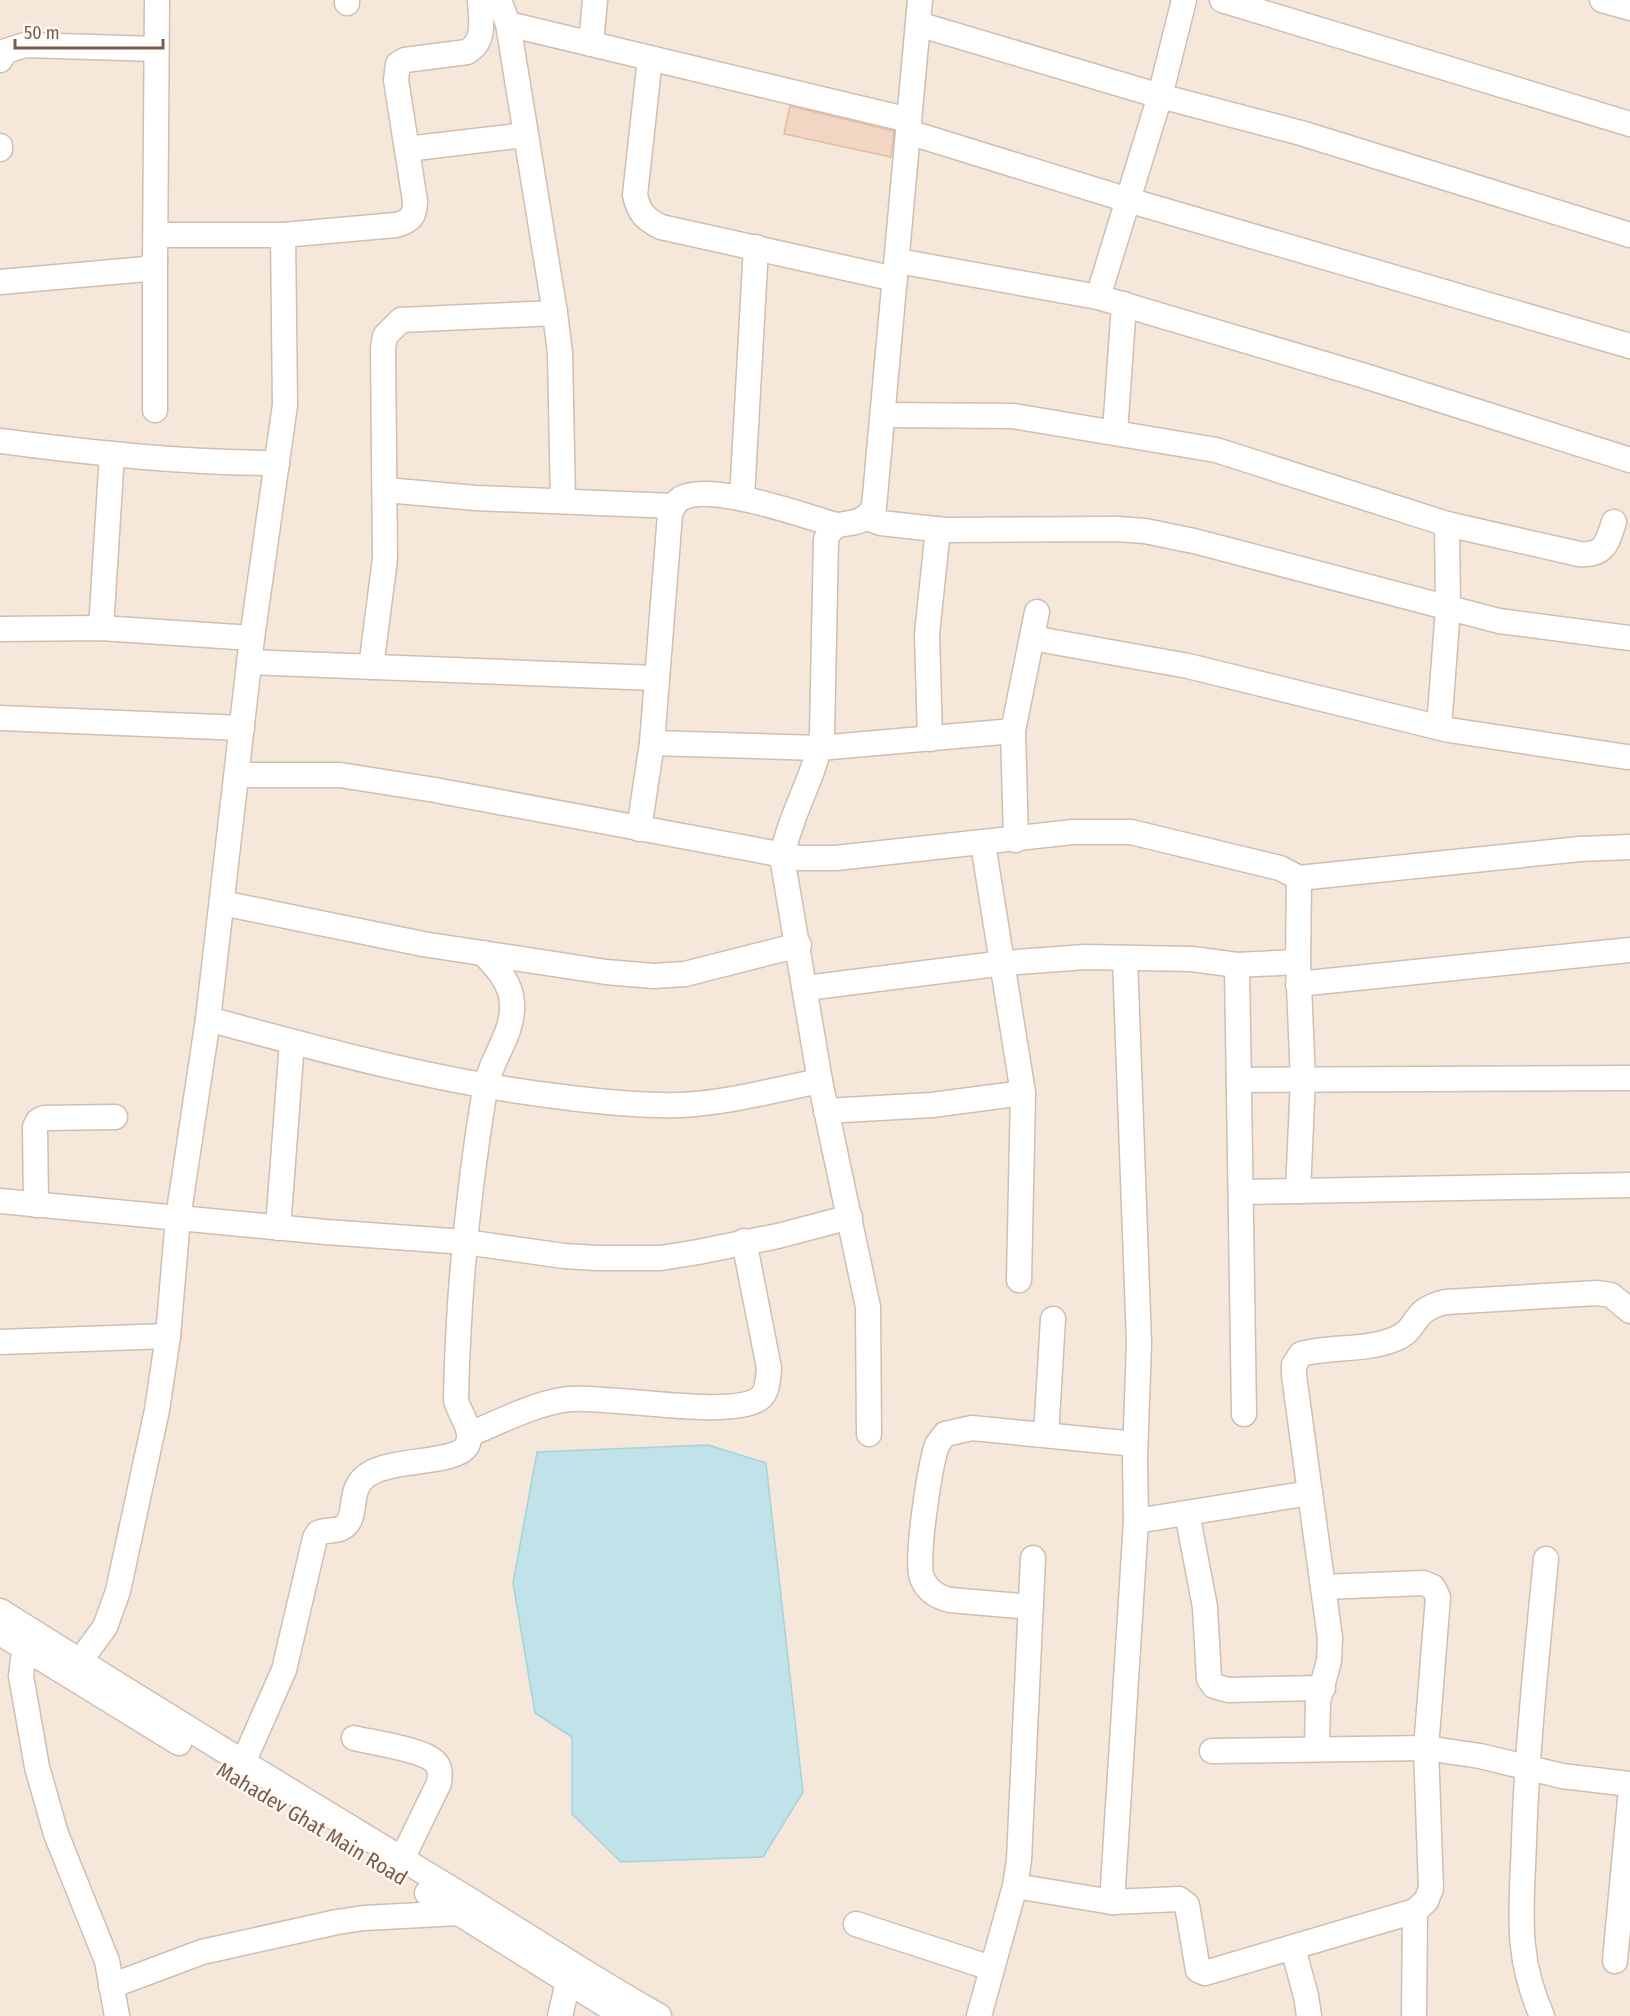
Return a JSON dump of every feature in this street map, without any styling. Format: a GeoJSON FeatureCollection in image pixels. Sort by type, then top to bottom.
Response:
{"type":"FeatureCollection","features":[{"type":"Feature","properties":{"kind":"street"},"geometry":{"type":"LineString","coordinates":[[155,410],[157,0]]}},
{"type":"Feature","properties":{"kind":"street"},"geometry":{"type":"LineString","coordinates":[[156,235],[282,235],[396,225],[411,219],[415,213],[415,201],[396,80],[398,64],[405,60],[466,52],[475,47],[480,40],[480,0]]}},
{"type":"Feature","properties":{"kind":"street"},"geometry":{"type":"LineString","coordinates":[[500,0],[508,24],[560,353],[562,501]]}},
{"type":"Feature","properties":{"kind":"street"},"geometry":{"type":"LineString","coordinates":[[591,44],[595,0]]}},
{"type":"Feature","properties":{"kind":"street"},"geometry":{"type":"LineString","coordinates":[[1098,297],[1160,96],[1185,0]]}},
{"type":"Feature","properties":{"kind":"street"},"geometry":{"type":"LineString","coordinates":[[1222,0],[1630,124]]}},
{"type":"Feature","properties":{"kind":"street"},"geometry":{"type":"LineString","coordinates":[[1602,0],[1630,8]]}},
{"type":"Feature","properties":{"kind":"street"},"geometry":{"type":"LineString","coordinates":[[639,829],[652,743],[670,514],[674,506],[682,498],[699,495],[742,498],[836,525],[857,523],[867,518],[874,507],[897,270],[916,7],[1160,96],[1301,133],[1630,235]]}},
{"type":"Feature","properties":{"kind":"street"},"geometry":{"type":"LineString","coordinates":[[508,24],[650,58],[908,126],[1128,200],[1630,346]]}},
{"type":"Feature","properties":{"kind":"street"},"geometry":{"type":"LineString","coordinates":[[0,60],[6,51],[25,45],[156,49]]}},
{"type":"Feature","properties":{"kind":"street"},"geometry":{"type":"LineString","coordinates":[[650,58],[635,195],[637,207],[645,219],[661,226],[756,247],[897,270],[1098,297],[1388,383],[1630,460]]}},
{"type":"Feature","properties":{"kind":"street"},"geometry":{"type":"LineString","coordinates":[[407,150],[525,135]]}},
{"type":"Feature","properties":{"kind":"street"},"geometry":{"type":"LineString","coordinates":[[80,1662],[105,1627],[118,1591],[157,1410],[168,1336],[178,1218],[208,1019],[238,775],[250,650],[285,405],[282,235]]}},
{"type":"Feature","properties":{"kind":"street"},"geometry":{"type":"LineString","coordinates":[[742,498],[756,247]]}},
{"type":"Feature","properties":{"kind":"street"},"geometry":{"type":"LineString","coordinates":[[0,282],[146,268],[155,262]]}},
{"type":"Feature","properties":{"kind":"street"},"geometry":{"type":"LineString","coordinates":[[1115,432],[1124,304]]}},
{"type":"Feature","properties":{"kind":"street"},"geometry":{"type":"LineString","coordinates":[[371,666],[385,559],[383,348],[385,336],[401,320],[432,316],[555,313]]}},
{"type":"Feature","properties":{"kind":"street"},"geometry":{"type":"LineString","coordinates":[[883,415],[1013,416],[1216,450],[1447,524],[1589,555],[1606,548],[1614,522]]}},
{"type":"Feature","properties":{"kind":"street"},"geometry":{"type":"LineString","coordinates":[[0,441],[207,463],[277,463]]}},
{"type":"Feature","properties":{"kind":"street"},"geometry":{"type":"LineString","coordinates":[[101,628],[112,454]]}},
{"type":"Feature","properties":{"kind":"street"},"geometry":{"type":"LineString","coordinates":[[386,490],[476,498],[674,506]]}},
{"type":"Feature","properties":{"kind":"street"},"geometry":{"type":"LineString","coordinates":[[867,518],[881,523],[938,529],[1145,531],[1194,541],[1448,609],[1537,627],[1630,638]]}},
{"type":"Feature","properties":{"kind":"street"},"geometry":{"type":"LineString","coordinates":[[1439,728],[1448,609],[1447,524]]}},
{"type":"Feature","properties":{"kind":"street"},"geometry":{"type":"LineString","coordinates":[[836,525],[829,531],[826,540],[823,567],[819,748],[782,857],[799,945],[820,1081],[863,1274],[870,1331],[869,1434]]}},
{"type":"Feature","properties":{"kind":"street"},"geometry":{"type":"LineString","coordinates":[[930,739],[927,634],[938,529]]}},
{"type":"Feature","properties":{"kind":"street"},"geometry":{"type":"LineString","coordinates":[[1016,840],[1013,732],[1037,612]]}},
{"type":"Feature","properties":{"kind":"street"},"geometry":{"type":"LineString","coordinates":[[0,629],[101,628],[371,666],[656,678]]}},
{"type":"Feature","properties":{"kind":"street"},"geometry":{"type":"LineString","coordinates":[[1032,638],[1188,666],[1439,728],[1502,740],[1627,757]]}},
{"type":"Feature","properties":{"kind":"street"},"geometry":{"type":"LineString","coordinates":[[0,718],[242,728]]}},
{"type":"Feature","properties":{"kind":"street"},"geometry":{"type":"LineString","coordinates":[[652,743],[819,748],[1013,732]]}},
{"type":"Feature","properties":{"kind":"street"},"geometry":{"type":"LineString","coordinates":[[238,775],[340,775],[435,790],[782,857],[836,858],[983,844],[1073,832],[1131,832],[1280,867],[1299,878],[1580,849],[1630,847]]}},
{"type":"Feature","properties":{"kind":"street"},"geometry":{"type":"LineString","coordinates":[[983,844],[1004,963],[1023,1093],[1019,1280]]}},
{"type":"Feature","properties":{"kind":"street"},"geometry":{"type":"LineString","coordinates":[[1298,1191],[1303,1080],[1298,973],[1299,878]]}},
{"type":"Feature","properties":{"kind":"street"},"geometry":{"type":"LineString","coordinates":[[222,903],[423,944],[606,972],[654,976],[685,974],[799,945]]}},
{"type":"Feature","properties":{"kind":"street"},"geometry":{"type":"LineString","coordinates":[[806,988],[1004,963],[1085,957],[1192,959],[1298,973],[1630,950]]}},
{"type":"Feature","properties":{"kind":"street"},"geometry":{"type":"LineString","coordinates":[[243,1763],[284,1670],[318,1533],[344,1527],[349,1520],[357,1484],[371,1473],[399,1462],[450,1457],[461,1452],[468,1444],[470,1434],[458,1412],[456,1400],[465,1242],[485,1086],[507,1036],[512,1002],[503,974],[483,953]]}},
{"type":"Feature","properties":{"kind":"street"},"geometry":{"type":"LineString","coordinates":[[1112,1902],[1136,1521],[1135,1444],[1139,1343],[1125,958]]}},
{"type":"Feature","properties":{"kind":"street"},"geometry":{"type":"LineString","coordinates":[[1237,965],[1244,1414]]}},
{"type":"Feature","properties":{"kind":"street"},"geometry":{"type":"LineString","coordinates":[[208,1019],[394,1068],[485,1086],[646,1105],[684,1105],[820,1081]]}},
{"type":"Feature","properties":{"kind":"street"},"geometry":{"type":"LineString","coordinates":[[278,1228],[292,1042]]}},
{"type":"Feature","properties":{"kind":"street"},"geometry":{"type":"LineString","coordinates":[[1239,1080],[1630,1078]]}},
{"type":"Feature","properties":{"kind":"street"},"geometry":{"type":"LineString","coordinates":[[826,1111],[932,1105],[1023,1093]]}},
{"type":"Feature","properties":{"kind":"street"},"geometry":{"type":"LineString","coordinates":[[36,1205],[35,1127],[38,1120],[115,1117]]}},
{"type":"Feature","properties":{"kind":"street"},"geometry":{"type":"LineString","coordinates":[[1241,1192],[1630,1185]]}},
{"type":"Feature","properties":{"kind":"street"},"geometry":{"type":"LineString","coordinates":[[0,1201],[278,1228],[465,1242],[564,1256],[624,1258],[661,1258],[698,1252],[778,1236],[850,1217]]}},
{"type":"Feature","properties":{"kind":"street"},"geometry":{"type":"LineString","coordinates":[[470,1434],[542,1404],[566,1399],[588,1397],[665,1406],[715,1406],[752,1403],[762,1398],[768,1385],[769,1368],[744,1241]]}},
{"type":"Feature","properties":{"kind":"street"},"geometry":{"type":"LineString","coordinates":[[1317,1749],[1318,1701],[1329,1661],[1329,1638],[1294,1375],[1294,1365],[1300,1354],[1394,1340],[1409,1331],[1420,1313],[1431,1305],[1446,1302],[1597,1293],[1611,1295],[1630,1311]]}},
{"type":"Feature","properties":{"kind":"street"},"geometry":{"type":"LineString","coordinates":[[1046,1435],[1053,1319]]}},
{"type":"Feature","properties":{"kind":"street"},"geometry":{"type":"LineString","coordinates":[[0,1342],[168,1336]]}},
{"type":"Feature","properties":{"kind":"street"},"geometry":{"type":"LineString","coordinates":[[1030,1607],[939,1598],[927,1588],[919,1565],[934,1455],[945,1434],[972,1428],[1135,1444]]}},
{"type":"Feature","properties":{"kind":"street"},"geometry":{"type":"LineString","coordinates":[[1136,1521],[1310,1493]]}},
{"type":"Feature","properties":{"kind":"street"},"geometry":{"type":"LineString","coordinates":[[1187,1513],[1205,1607],[1209,1679],[1214,1686],[1220,1690],[1323,1688]]}},
{"type":"Feature","properties":{"kind":"street"},"geometry":{"type":"LineString","coordinates":[[979,2016],[1015,1886],[1019,1860],[1033,1558]]}},
{"type":"Feature","properties":{"kind":"street"},"geometry":{"type":"LineString","coordinates":[[1542,2016],[1528,1985],[1521,1941],[1526,1767],[1546,1559]]}},
{"type":"Feature","properties":{"kind":"street"},"geometry":{"type":"LineString","coordinates":[[1015,1886],[1112,1902],[1179,1899],[1187,1905],[1198,1970],[1205,1973],[1414,1911],[1426,1901],[1431,1889],[1426,1748],[1438,1597],[1433,1587],[1413,1582],[1323,1587]]}},
{"type":"Feature","properties":{"kind":"street"},"geometry":{"type":"LineString","coordinates":[[0,1611],[31,1641],[80,1662],[634,2004],[659,2016]]}},
{"type":"Feature","properties":{"kind":"street","name":"Mahadev Ghat Main Road"},"geometry":{"type":"LineString","coordinates":[[0,1633],[31,1641],[623,2016]]}},
{"type":"Feature","properties":{"kind":"street"},"geometry":{"type":"LineString","coordinates":[[31,1641],[23,1659],[21,1676],[36,1767],[56,1834],[104,1950],[114,2015]]}},
{"type":"Feature","properties":{"kind":"street"},"geometry":{"type":"LineString","coordinates":[[354,1738],[424,1755],[435,1761],[440,1770],[440,1783],[402,1859]]}},
{"type":"Feature","properties":{"kind":"street"},"geometry":{"type":"LineString","coordinates":[[1212,1751],[1426,1748],[1562,1776],[1630,1784]]}},
{"type":"Feature","properties":{"kind":"street"},"geometry":{"type":"LineString","coordinates":[[1615,1961],[1630,1799]]}},
{"type":"Feature","properties":{"kind":"street"},"geometry":{"type":"LineString","coordinates":[[1414,1911],[1414,2016]]}},
{"type":"Feature","properties":{"kind":"street"},"geometry":{"type":"LineString","coordinates":[[111,1986],[202,1952],[337,1922],[364,1918],[459,1913]]}},
{"type":"Feature","properties":{"kind":"street"},"geometry":{"type":"LineString","coordinates":[[856,1924],[992,1968]]}},
{"type":"Feature","properties":{"kind":"street"},"geometry":{"type":"LineString","coordinates":[[1293,1948],[1309,2016]]}},
{"type":"Feature","properties":{"kind":"street"},"geometry":{"type":"LineString","coordinates":[[561,2016],[568,1982]]}},
{"type":"Feature","properties":{"kind":"shaded area"},"geometry":{"type":"Polygon","coordinates":[[[0,0],[1630,0],[1630,2016],[0,2016],[0,0]]]}},
{"type":"Feature","properties":{"kind":"water"},"geometry":{"type":"Polygon","coordinates":[[[708,1445],[766,1463],[803,1792],[763,1857],[621,1862],[572,1814],[572,1737],[535,1713],[513,1583],[537,1452],[708,1445]]]}},
{"type":"Feature","properties":{"kind":"building"},"geometry":{"type":"Polygon","coordinates":[[[790,106],[894,131],[891,157],[784,134],[790,106]]]}}]}
